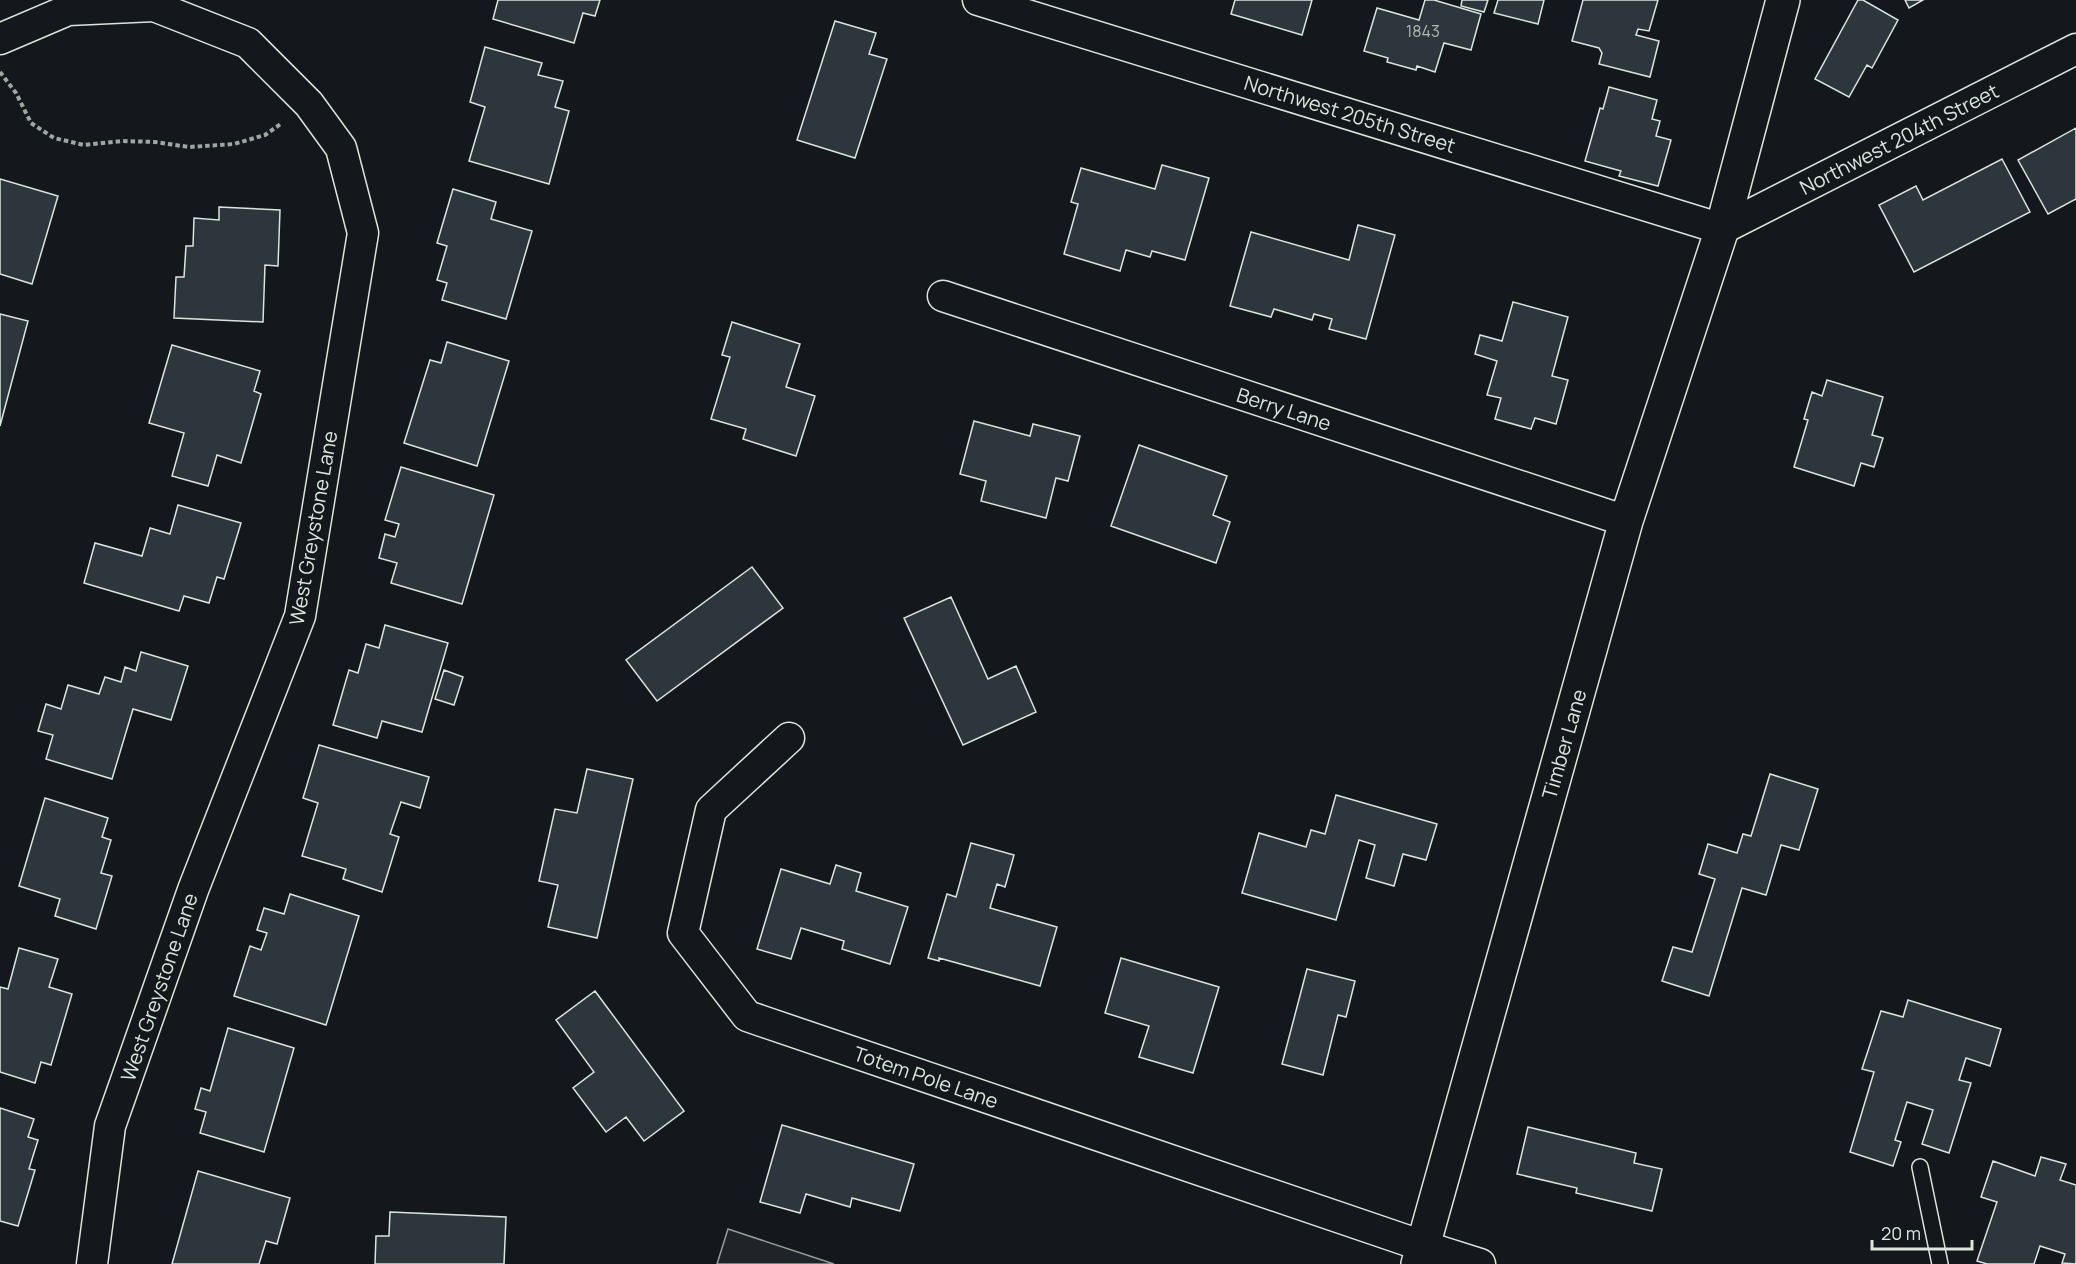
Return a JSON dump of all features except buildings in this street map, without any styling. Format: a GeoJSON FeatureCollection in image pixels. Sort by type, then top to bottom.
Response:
{"type":"FeatureCollection","features":[{"type":"Feature","properties":{"kind":"street","name":"Northwest 205th Street"},"geometry":{"type":"LineString","coordinates":[[978,0],[1722,229]]}},
{"type":"Feature","properties":{"kind":"street","name":"Timber Lane"},"geometry":{"type":"LineString","coordinates":[[1421,1255],[1626,521],[1722,229],[1783,0]]}},
{"type":"Feature","properties":{"kind":"street","name":"West Greystone Lane"},"geometry":{"type":"LineString","coordinates":[[0,39],[68,10],[154,6],[248,43],[309,104],[340,148],[363,233],[300,616],[193,890],[110,1126],[92,1264]]}},
{"type":"Feature","properties":{"kind":"street","name":"Northwest 204th Street"},"geometry":{"type":"LineString","coordinates":[[1722,229],[2076,49]]}},
{"type":"Feature","properties":{"kind":"street","name":"Berry Lane"},"geometry":{"type":"LineString","coordinates":[[943,296],[1626,521]]}},
{"type":"Feature","properties":{"kind":"street","name":"Totem Pole Lane"},"geometry":{"type":"LineString","coordinates":[[789,738],[711,810],[683,933],[747,1016],[1421,1255]]}},
{"type":"Feature","properties":{"kind":"street"},"geometry":{"type":"LineString","coordinates":[[1421,1255],[1480,1264]]}},
{"type":"Feature","properties":{"kind":"lane"},"geometry":{"type":"LineString","coordinates":[[1920,1167],[1940,1264]]}},
{"type":"Feature","properties":{"kind":"path"},"geometry":{"type":"LineString","coordinates":[[0,72],[16,93],[31,123],[54,138],[84,145],[123,141],[156,142],[189,147],[234,144],[265,135],[309,104]]}},
{"type":"Feature","properties":{"kind":"shaded area"},"geometry":{"type":"Polygon","coordinates":[[[728,1229],[834,1264],[717,1264],[728,1229]]]}}]}
